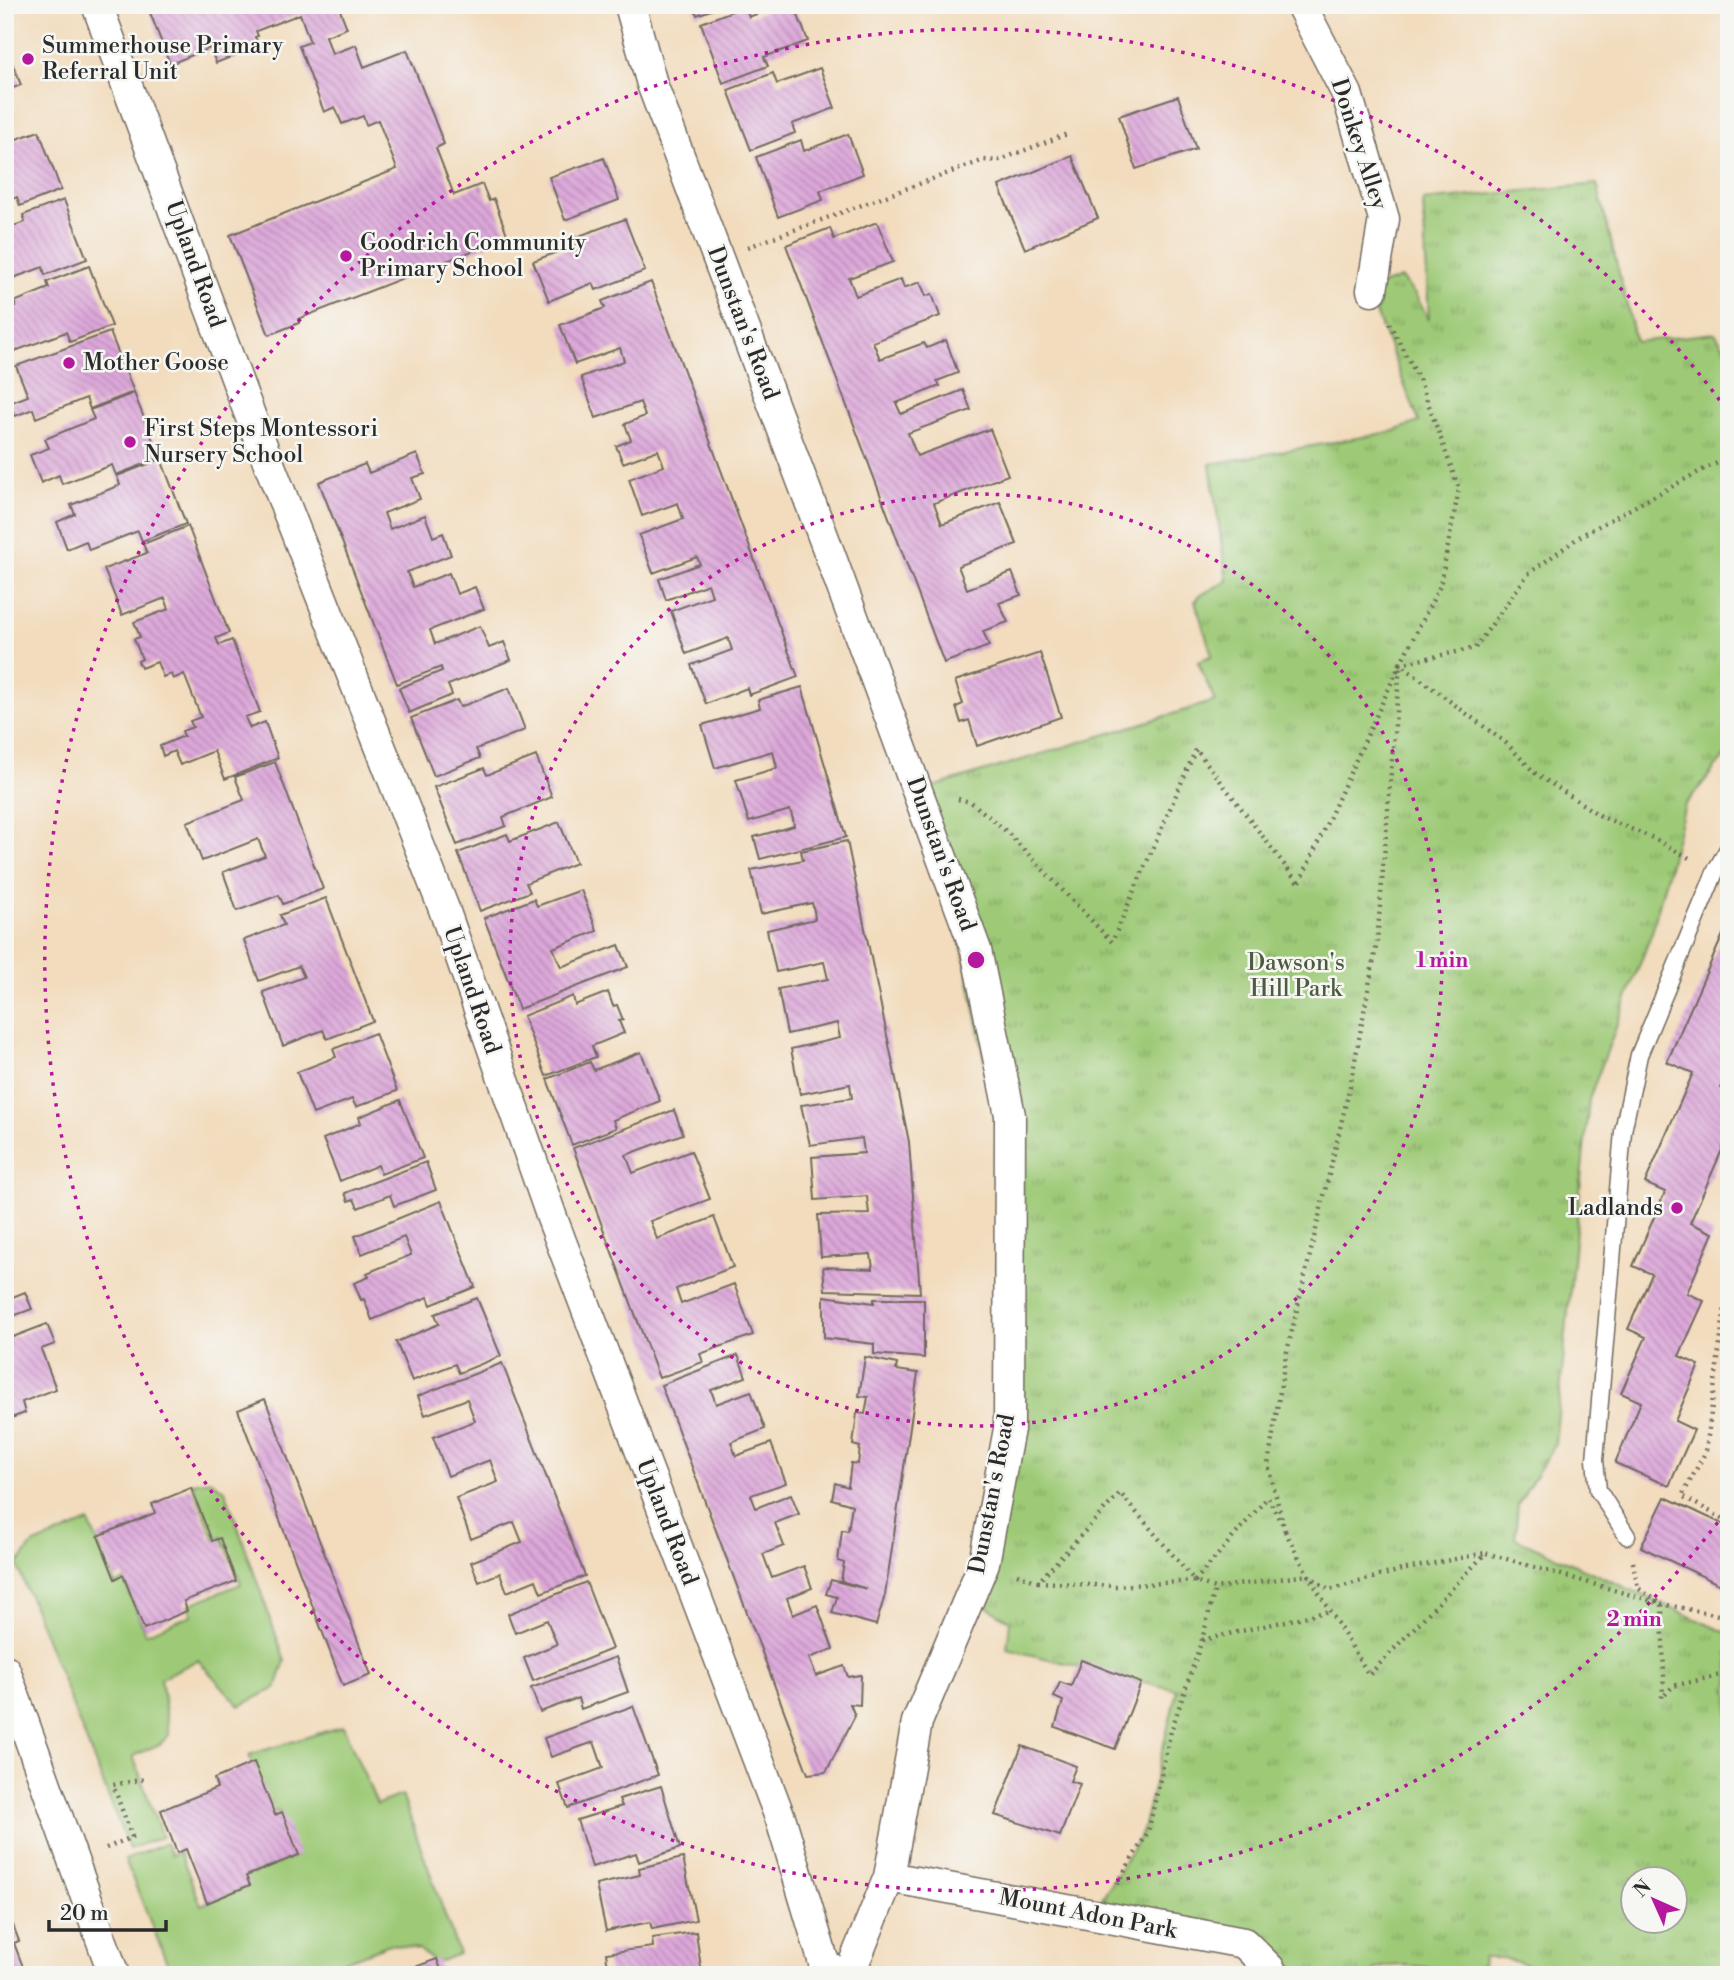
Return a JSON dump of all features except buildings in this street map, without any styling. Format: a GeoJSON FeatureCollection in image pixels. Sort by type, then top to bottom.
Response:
{"type":"FeatureCollection","features":[{"type":"Feature","properties":{"kind":"street","name":"Upland Road"},"geometry":{"type":"LineString","coordinates":[[97,5],[250,415],[444,909],[552,1218],[781,1820],[824,1963],[839,1975]]}},
{"type":"Feature","properties":{"kind":"street","name":"Dunstan's Road"},"geometry":{"type":"LineString","coordinates":[[630,5],[652,84],[976,950],[1010,1115],[1009,1429],[984,1563],[917,1722],[889,1877],[849,1975]]}},
{"type":"Feature","properties":{"kind":"street","name":"Donkey Alley"},"geometry":{"type":"LineString","coordinates":[[1301,5],[1347,94],[1384,219],[1372,290]]}},
{"type":"Feature","properties":{"kind":"street"},"geometry":{"type":"LineString","coordinates":[[5,1670],[114,1975]]}},
{"type":"Feature","properties":{"kind":"street","name":"Mount Adon Park"},"geometry":{"type":"LineString","coordinates":[[889,1877],[1244,1943],[1270,1969],[1272,1975]]}},
{"type":"Feature","properties":{"kind":"lane"},"geometry":{"type":"LineString","coordinates":[[1628,1536],[1598,1490],[1595,1460],[1623,1130],[1639,1055],[1716,870],[1729,847]]}},
{"type":"Feature","properties":{"kind":"path"},"geometry":{"type":"LineString","coordinates":[[718,259],[984,160],[997,161],[1068,134]]}},
{"type":"Feature","properties":{"kind":"path"},"geometry":{"type":"LineString","coordinates":[[916,788],[971,802],[1006,831],[1112,942],[1196,749],[1299,884],[1400,664],[1440,586],[1459,489],[1419,381],[1372,290]]}},
{"type":"Feature","properties":{"kind":"path"},"geometry":{"type":"LineString","coordinates":[[1400,664],[1475,648],[1528,574],[1582,535],[1729,458]]}},
{"type":"Feature","properties":{"kind":"path"},"geometry":{"type":"LineString","coordinates":[[1400,664],[1506,743],[1535,773],[1602,817],[1653,838],[1671,850],[1716,870]]}},
{"type":"Feature","properties":{"kind":"path"},"geometry":{"type":"LineString","coordinates":[[1286,1531],[1268,1465],[1285,1360],[1351,1083],[1377,942],[1400,664]]}},
{"type":"Feature","properties":{"kind":"path"},"geometry":{"type":"LineString","coordinates":[[1729,1275],[1706,1451],[1682,1496],[1729,1522]]}},
{"type":"Feature","properties":{"kind":"path"},"geometry":{"type":"LineString","coordinates":[[1038,1582],[1120,1493],[1195,1581]]}},
{"type":"Feature","properties":{"kind":"path"},"geometry":{"type":"LineString","coordinates":[[1195,1581],[1268,1497],[1308,1576],[1369,1675],[1486,1553]]}},
{"type":"Feature","properties":{"kind":"path"},"geometry":{"type":"LineString","coordinates":[[1628,1536],[1638,1588],[1662,1604]]}},
{"type":"Feature","properties":{"kind":"path"},"geometry":{"type":"LineString","coordinates":[[984,1563],[1038,1582],[1115,1586],[1195,1581],[1215,1588],[1308,1576],[1329,1590],[1401,1570],[1486,1553],[1662,1604],[1729,1617]]}},
{"type":"Feature","properties":{"kind":"path"},"geometry":{"type":"LineString","coordinates":[[1099,1916],[1148,1832],[1171,1731],[1202,1640],[1215,1588]]}},
{"type":"Feature","properties":{"kind":"path"},"geometry":{"type":"LineString","coordinates":[[1662,1604],[1662,1698],[1673,1686],[1729,1674]]}},
{"type":"Feature","properties":{"kind":"path"},"geometry":{"type":"LineString","coordinates":[[1202,1640],[1330,1611]]}},
{"type":"Feature","properties":{"kind":"path"},"geometry":{"type":"LineString","coordinates":[[73,1862],[132,1837],[113,1785],[145,1779]]}},
{"type":"Feature","properties":{"kind":"green space","name":"Dawson's Hill Park"},"geometry":{"type":"Polygon","coordinates":[[[1597,184],[1636,342],[1715,333],[1729,355],[1729,751],[1685,805],[1652,932],[1589,1099],[1555,1444],[1518,1504],[1515,1538],[1729,1634],[1729,1958],[1726,1975],[1565,1975],[1503,1958],[1483,1958],[1481,1975],[1406,1965],[1379,1969],[1369,1975],[1302,1975],[1262,1934],[1099,1916],[1096,1908],[1142,1833],[1177,1690],[1007,1649],[1010,1621],[972,1597],[997,1428],[998,1124],[930,788],[1215,701],[1198,662],[1212,655],[1195,601],[1198,600],[1197,597],[1227,581],[1210,464],[1391,432],[1419,422],[1367,290],[1401,278],[1416,296],[1429,320],[1423,201],[1597,184]]]}},
{"type":"Feature","properties":{"kind":"green space"},"geometry":{"type":"Polygon","coordinates":[[[210,1480],[225,1490],[285,1661],[276,1688],[240,1706],[198,1660],[161,1678],[169,1735],[160,1744],[133,1756],[162,1837],[129,1849],[17,1565],[32,1545],[89,1522],[115,1584],[125,1580],[145,1634],[192,1615],[188,1605],[241,1584],[222,1537],[215,1540],[192,1483],[210,1480]]]}},
{"type":"Feature","properties":{"kind":"green space"},"geometry":{"type":"Polygon","coordinates":[[[343,1726],[377,1804],[402,1795],[459,1954],[436,1963],[418,1949],[390,1944],[308,1975],[172,1975],[125,1860],[166,1843],[171,1855],[180,1853],[201,1905],[247,1887],[244,1877],[296,1856],[279,1811],[272,1813],[249,1755],[343,1726]]]}},
{"type":"Feature","properties":{"kind":"place","name":"Summerhouse Primary Referral Unit"},"geometry":{"type":"Point","coordinates":[28,59]}},
{"type":"Feature","properties":{"kind":"place","name":"Goodrich Community Primary School"},"geometry":{"type":"Point","coordinates":[346,256]}},
{"type":"Feature","properties":{"kind":"place","name":"Mother Goose"},"geometry":{"type":"Point","coordinates":[69,363]}},
{"type":"Feature","properties":{"kind":"place","name":"First Steps Montessori Nursery School"},"geometry":{"type":"Point","coordinates":[130,442]}},
{"type":"Feature","properties":{"kind":"place","name":"Ladlands"},"geometry":{"type":"Point","coordinates":[1677,1208]}}]}
